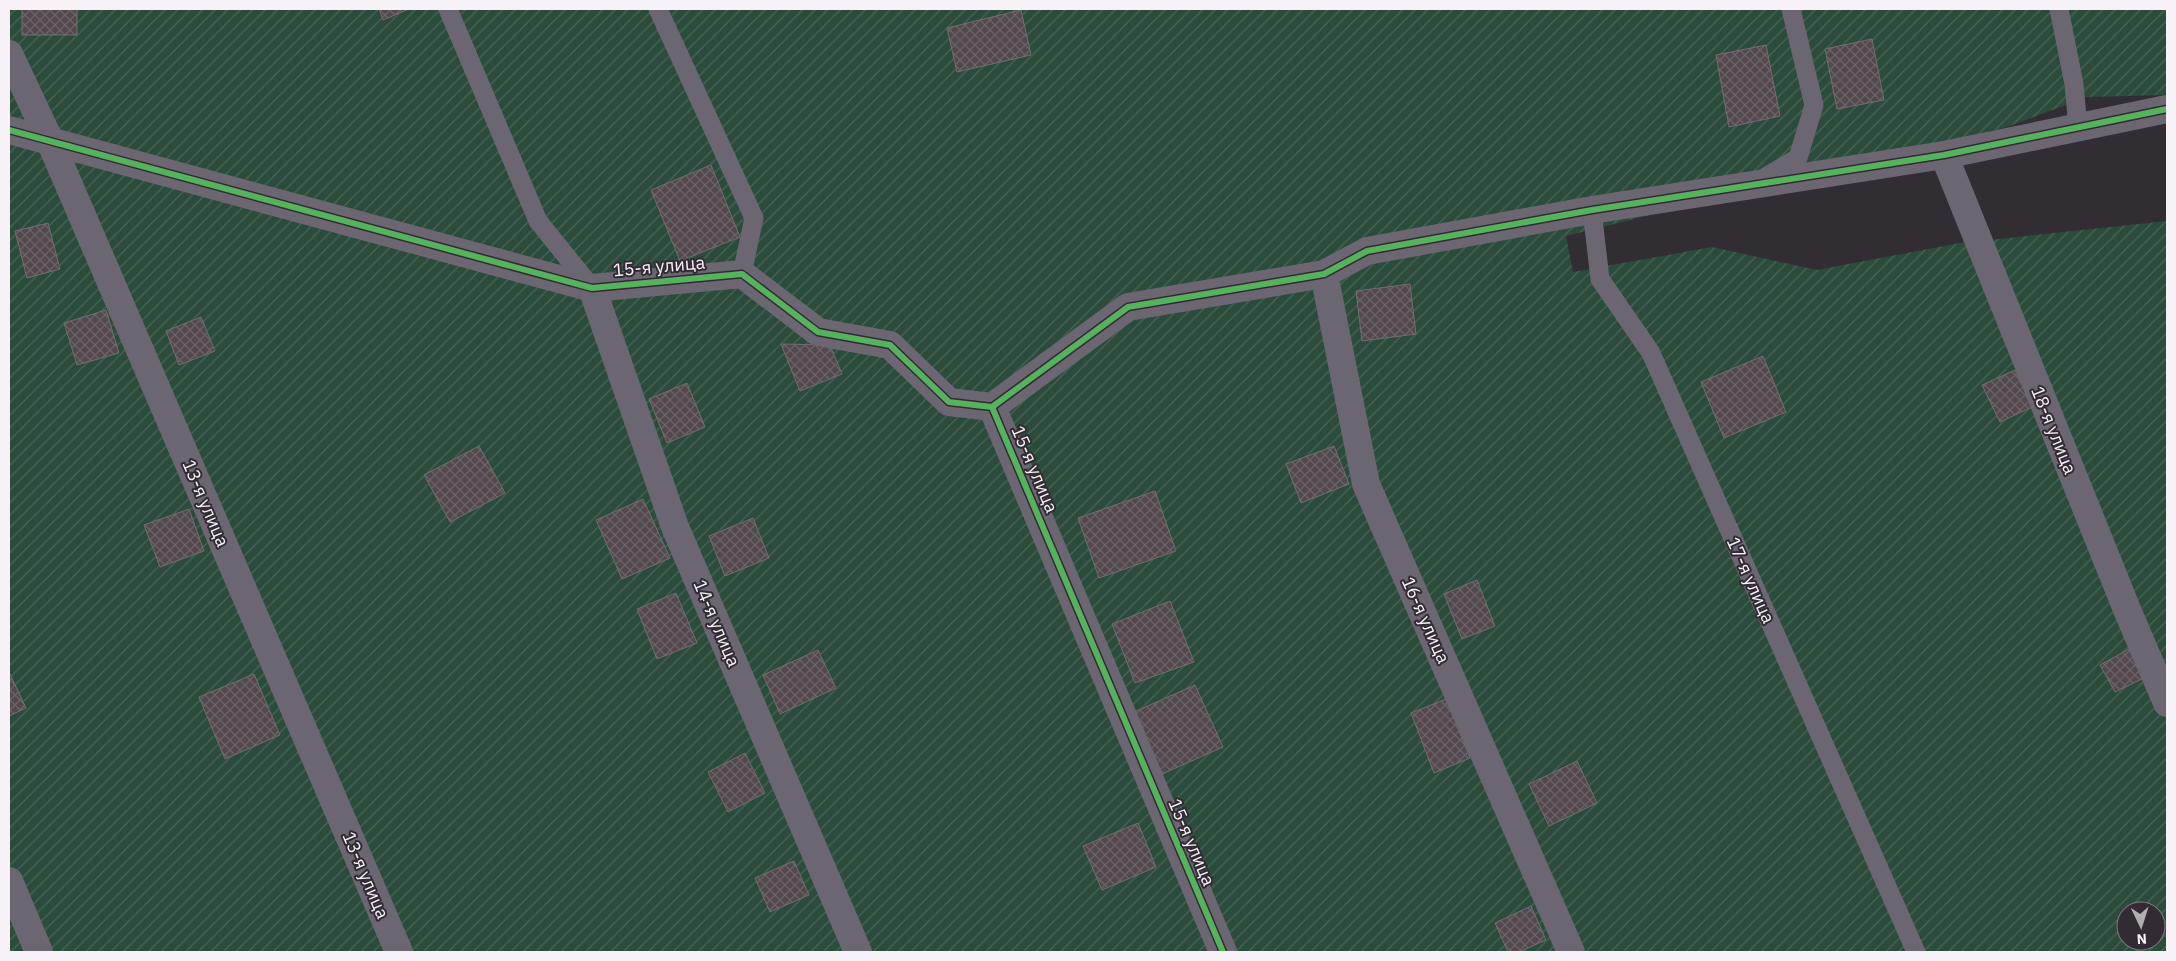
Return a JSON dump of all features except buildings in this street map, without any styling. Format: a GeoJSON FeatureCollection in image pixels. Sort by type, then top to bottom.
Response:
{"type":"FeatureCollection","features":[{"type":"Feature","properties":{"kind":"street","name":"13-я улица"},"geometry":{"type":"LineString","coordinates":[[9,54],[50,141],[399,952]]}},
{"type":"Feature","properties":{"kind":"street"},"geometry":{"type":"LineString","coordinates":[[742,274],[818,332],[890,345],[949,402],[992,406],[1128,307],[1324,274],[1367,252],[1592,210],[1944,155],[2167,109]]}},
{"type":"Feature","properties":{"kind":"street"},"geometry":{"type":"LineString","coordinates":[[9,130],[592,288]]}},
{"type":"Feature","properties":{"kind":"street","name":"18-я улица"},"geometry":{"type":"LineString","coordinates":[[1944,155],[2128,612],[2167,704]]}},
{"type":"Feature","properties":{"kind":"street","name":"15-я улица"},"geometry":{"type":"LineString","coordinates":[[592,288],[742,274]]}},
{"type":"Feature","properties":{"kind":"street","name":"16-я улица"},"geometry":{"type":"LineString","coordinates":[[1324,274],[1366,484],[1571,952]]}},
{"type":"Feature","properties":{"kind":"street","name":"14-я улица"},"geometry":{"type":"LineString","coordinates":[[592,288],[675,526],[858,952]]}},
{"type":"Feature","properties":{"kind":"street","name":"15-я улица"},"geometry":{"type":"LineString","coordinates":[[992,406],[1222,952]]}},
{"type":"Feature","properties":{"kind":"street"},"geometry":{"type":"LineString","coordinates":[[9,881],[39,952]]}},
{"type":"Feature","properties":{"kind":"lane"},"geometry":{"type":"LineString","coordinates":[[448,9],[538,221],[592,288]]}},
{"type":"Feature","properties":{"kind":"lane"},"geometry":{"type":"LineString","coordinates":[[658,9],[754,218],[742,274]]}},
{"type":"Feature","properties":{"kind":"lane"},"geometry":{"type":"LineString","coordinates":[[1752,185],[1798,158],[1814,105],[1791,9]]}},
{"type":"Feature","properties":{"kind":"lane"},"geometry":{"type":"LineString","coordinates":[[2059,9],[2074,84],[2078,128]]}},
{"type":"Feature","properties":{"kind":"lane","name":"17-я улица"},"geometry":{"type":"LineString","coordinates":[[1592,210],[1600,279],[1651,353],[1916,952]]}},
{"type":"Feature","properties":{"kind":"green space"},"geometry":{"type":"Polygon","coordinates":[[[9,9],[2167,9],[2167,95],[2087,97],[2007,127],[1566,236],[1573,272],[1712,247],[1817,270],[1960,243],[2167,221],[2167,952],[9,952],[9,9]]]}},
{"type":"Feature","properties":{"kind":"cycle path"},"geometry":{"type":"LineString","coordinates":[[992,407],[1128,307],[1324,274],[1367,251],[1592,210],[1944,155],[2167,109]]}},
{"type":"Feature","properties":{"kind":"cycle path"},"geometry":{"type":"LineString","coordinates":[[9,130],[592,288],[742,274],[818,332],[890,345],[949,402],[992,407],[1223,952]]}}]}
